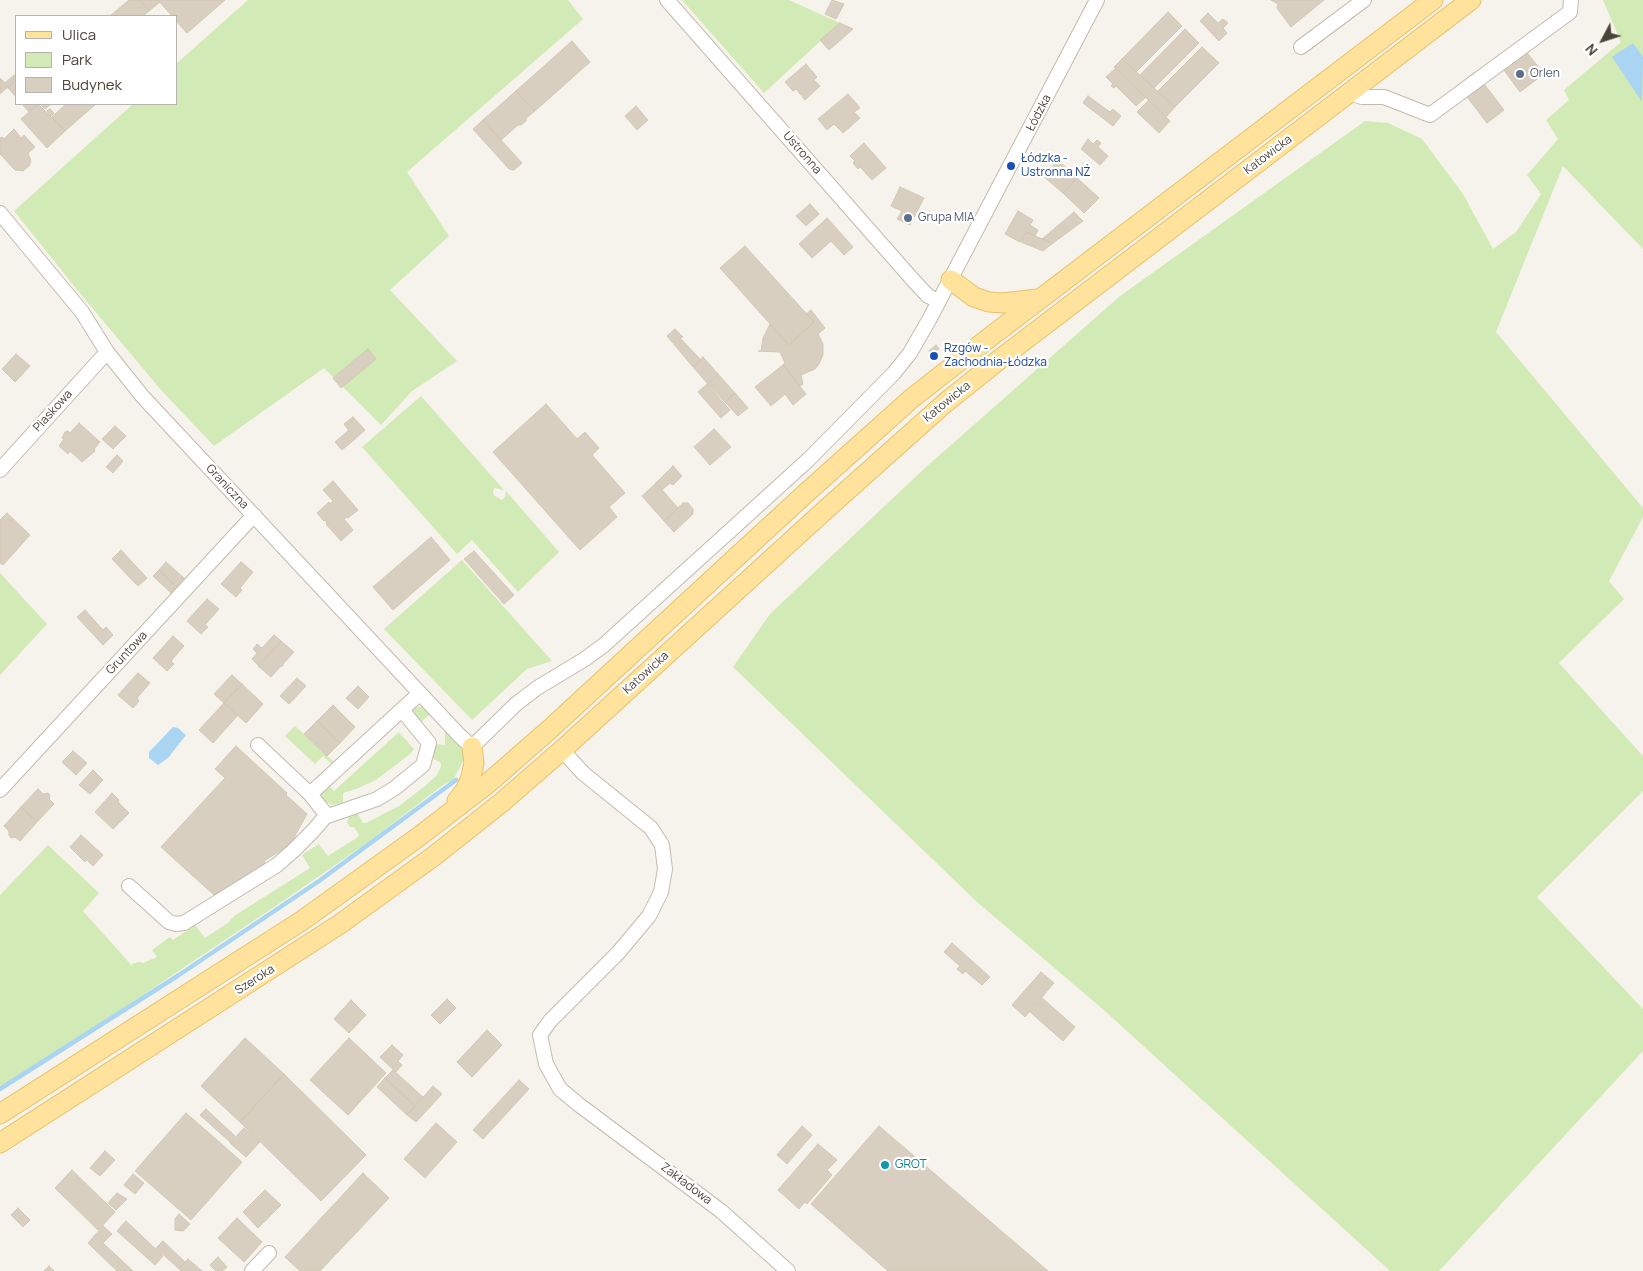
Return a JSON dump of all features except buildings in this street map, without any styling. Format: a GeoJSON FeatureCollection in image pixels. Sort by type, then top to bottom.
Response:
{"type":"FeatureCollection","features":[{"type":"Feature","properties":{"kind":"main road","name":"Katowicka"},"geometry":{"type":"LineString","coordinates":[[501,802],[562,750],[945,403],[1471,0]]}},
{"type":"Feature","properties":{"kind":"main road","name":"Katowicka"},"geometry":{"type":"LineString","coordinates":[[486,785],[558,722],[911,399],[1427,2]]}},
{"type":"Feature","properties":{"kind":"main road"},"geometry":{"type":"LineString","coordinates":[[951,280],[974,297],[989,302],[1003,303],[1039,299]]}},
{"type":"Feature","properties":{"kind":"main road"},"geometry":{"type":"LineString","coordinates":[[448,814],[466,790],[472,778],[474,763],[472,747]]}},
{"type":"Feature","properties":{"kind":"main road","name":"Szeroka"},"geometry":{"type":"LineString","coordinates":[[0,1114],[303,920],[369,874],[486,785]]}},
{"type":"Feature","properties":{"kind":"main road","name":"Szeroka"},"geometry":{"type":"LineString","coordinates":[[0,1143],[340,924],[397,884],[501,802]]}},
{"type":"Feature","properties":{"kind":"street","name":"Ustronna"},"geometry":{"type":"LineString","coordinates":[[667,0],[913,280],[928,296],[939,301]]}},
{"type":"Feature","properties":{"kind":"street","name":"Łódzka"},"geometry":{"type":"LineString","coordinates":[[472,747],[516,704],[537,688],[585,659],[604,645],[808,460],[894,373],[910,353],[951,280],[1097,0]]}},
{"type":"Feature","properties":{"kind":"street"},"geometry":{"type":"LineString","coordinates":[[1301,47],[1364,0]]}},
{"type":"Feature","properties":{"kind":"street"},"geometry":{"type":"LineString","coordinates":[[1350,93],[1362,97],[1384,97],[1430,115],[1570,12],[1571,0]]}},
{"type":"Feature","properties":{"kind":"street","name":"Graniczna"},"geometry":{"type":"LineString","coordinates":[[0,213],[82,312],[107,352],[143,397],[472,747]]}},
{"type":"Feature","properties":{"kind":"street","name":"Piaskowa"},"geometry":{"type":"LineString","coordinates":[[0,470],[107,352]]}},
{"type":"Feature","properties":{"kind":"street","name":"Gruntowa"},"geometry":{"type":"LineString","coordinates":[[0,790],[254,515]]}},
{"type":"Feature","properties":{"kind":"street"},"geometry":{"type":"LineString","coordinates":[[310,794],[420,693]]}},
{"type":"Feature","properties":{"kind":"street"},"geometry":{"type":"LineString","coordinates":[[129,886],[160,916],[169,922],[176,924],[184,923],[277,865],[293,852],[325,817],[376,799],[396,788],[423,765],[429,743],[402,710]]}},
{"type":"Feature","properties":{"kind":"street"},"geometry":{"type":"LineString","coordinates":[[258,745],[310,794],[325,813],[325,817]]}},
{"type":"Feature","properties":{"kind":"street","name":"Zakładowa"},"geometry":{"type":"LineString","coordinates":[[562,750],[583,773],[651,828],[662,845],[665,869],[661,892],[649,916],[618,953],[550,1021],[540,1035],[546,1064],[560,1089],[721,1210],[788,1271]]}},
{"type":"Feature","properties":{"kind":"street"},"geometry":{"type":"LineString","coordinates":[[252,1271],[269,1252]]}},
{"type":"Feature","properties":{"kind":"green space"},"geometry":{"type":"Polygon","coordinates":[[[248,0],[568,0],[583,19],[407,172],[449,236],[390,290],[457,361],[412,391],[381,425],[324,368],[214,446],[161,390],[14,211],[132,105],[178,105],[178,62],[248,0]]]}},
{"type":"Feature","properties":{"kind":"green space"},"geometry":{"type":"Polygon","coordinates":[[[682,0],[789,0],[840,23],[764,93],[682,0]]]}},
{"type":"Feature","properties":{"kind":"green space"},"geometry":{"type":"Polygon","coordinates":[[[1603,0],[1643,0],[1643,249],[1563,166],[1496,332],[1643,508],[1643,517],[1609,581],[1624,599],[1559,663],[1643,756],[1643,791],[1537,897],[1643,1009],[1643,1051],[1439,1271],[1390,1271],[1105,1011],[977,902],[733,667],[770,614],[926,467],[1120,296],[1365,121],[1388,123],[1422,139],[1463,194],[1493,249],[1516,232],[1541,194],[1527,175],[1558,139],[1546,120],[1569,100],[1564,90],[1621,42],[1603,0]]]}},
{"type":"Feature","properties":{"kind":"green space"},"geometry":{"type":"Polygon","coordinates":[[[421,396],[504,490],[494,488],[493,493],[495,496],[502,500],[505,497],[506,491],[559,552],[518,592],[472,540],[457,554],[362,447],[421,396]]]}},
{"type":"Feature","properties":{"kind":"green space"},"geometry":{"type":"Polygon","coordinates":[[[462,560],[552,661],[527,669],[472,720],[384,629],[462,560]]]}},
{"type":"Feature","properties":{"kind":"green space"},"geometry":{"type":"Polygon","coordinates":[[[0,573],[47,624],[0,675],[0,573]]]}},
{"type":"Feature","properties":{"kind":"green space"},"geometry":{"type":"Polygon","coordinates":[[[413,707],[423,707],[431,713],[421,722],[410,709],[413,707]]]}},
{"type":"Feature","properties":{"kind":"green space"},"geometry":{"type":"Polygon","coordinates":[[[295,726],[334,762],[332,764],[323,756],[315,764],[285,736],[295,726]]]}},
{"type":"Feature","properties":{"kind":"green space"},"geometry":{"type":"Polygon","coordinates":[[[445,729],[457,741],[466,756],[453,780],[443,785],[367,843],[283,901],[119,1011],[0,1087],[0,895],[48,845],[99,893],[83,911],[134,968],[132,964],[143,963],[157,957],[152,950],[170,937],[173,940],[195,925],[205,938],[228,923],[234,916],[310,868],[302,855],[319,844],[328,856],[358,837],[359,835],[354,827],[350,827],[347,822],[349,816],[358,814],[363,823],[366,823],[399,806],[437,775],[441,763],[432,758],[435,744],[445,745],[445,729]]]}},
{"type":"Feature","properties":{"kind":"green space"},"geometry":{"type":"Polygon","coordinates":[[[399,732],[414,749],[410,754],[376,780],[343,793],[343,803],[332,805],[325,801],[321,791],[327,783],[334,791],[399,732]]]}},
{"type":"Feature","properties":{"kind":"water"},"geometry":{"type":"Polygon","coordinates":[[[1633,43],[1643,57],[1642,102],[1612,57],[1633,43]]]}},
{"type":"Feature","properties":{"kind":"water"},"geometry":{"type":"Polygon","coordinates":[[[173,727],[178,728],[186,735],[168,758],[158,765],[149,758],[149,752],[173,727]]]}},
{"type":"Feature","properties":{"kind":"waterway"},"geometry":{"type":"LineString","coordinates":[[0,1089],[179,975],[319,881],[456,780]]}},
{"type":"Feature","properties":{"kind":"place","name":"Orlen"},"geometry":{"type":"Point","coordinates":[1520,74]}},
{"type":"Feature","properties":{"kind":"place","name":"Łódzka - Ustronna NŻ"},"geometry":{"type":"Point","coordinates":[1011,166]}},
{"type":"Feature","properties":{"kind":"place","name":"Grupa MIA"},"geometry":{"type":"Point","coordinates":[908,218]}},
{"type":"Feature","properties":{"kind":"place","name":"Rzgów - Zachodnia-Łódzka"},"geometry":{"type":"Point","coordinates":[934,356]}},
{"type":"Feature","properties":{"kind":"place","name":"GROT"},"geometry":{"type":"Point","coordinates":[885,1165]}}]}
